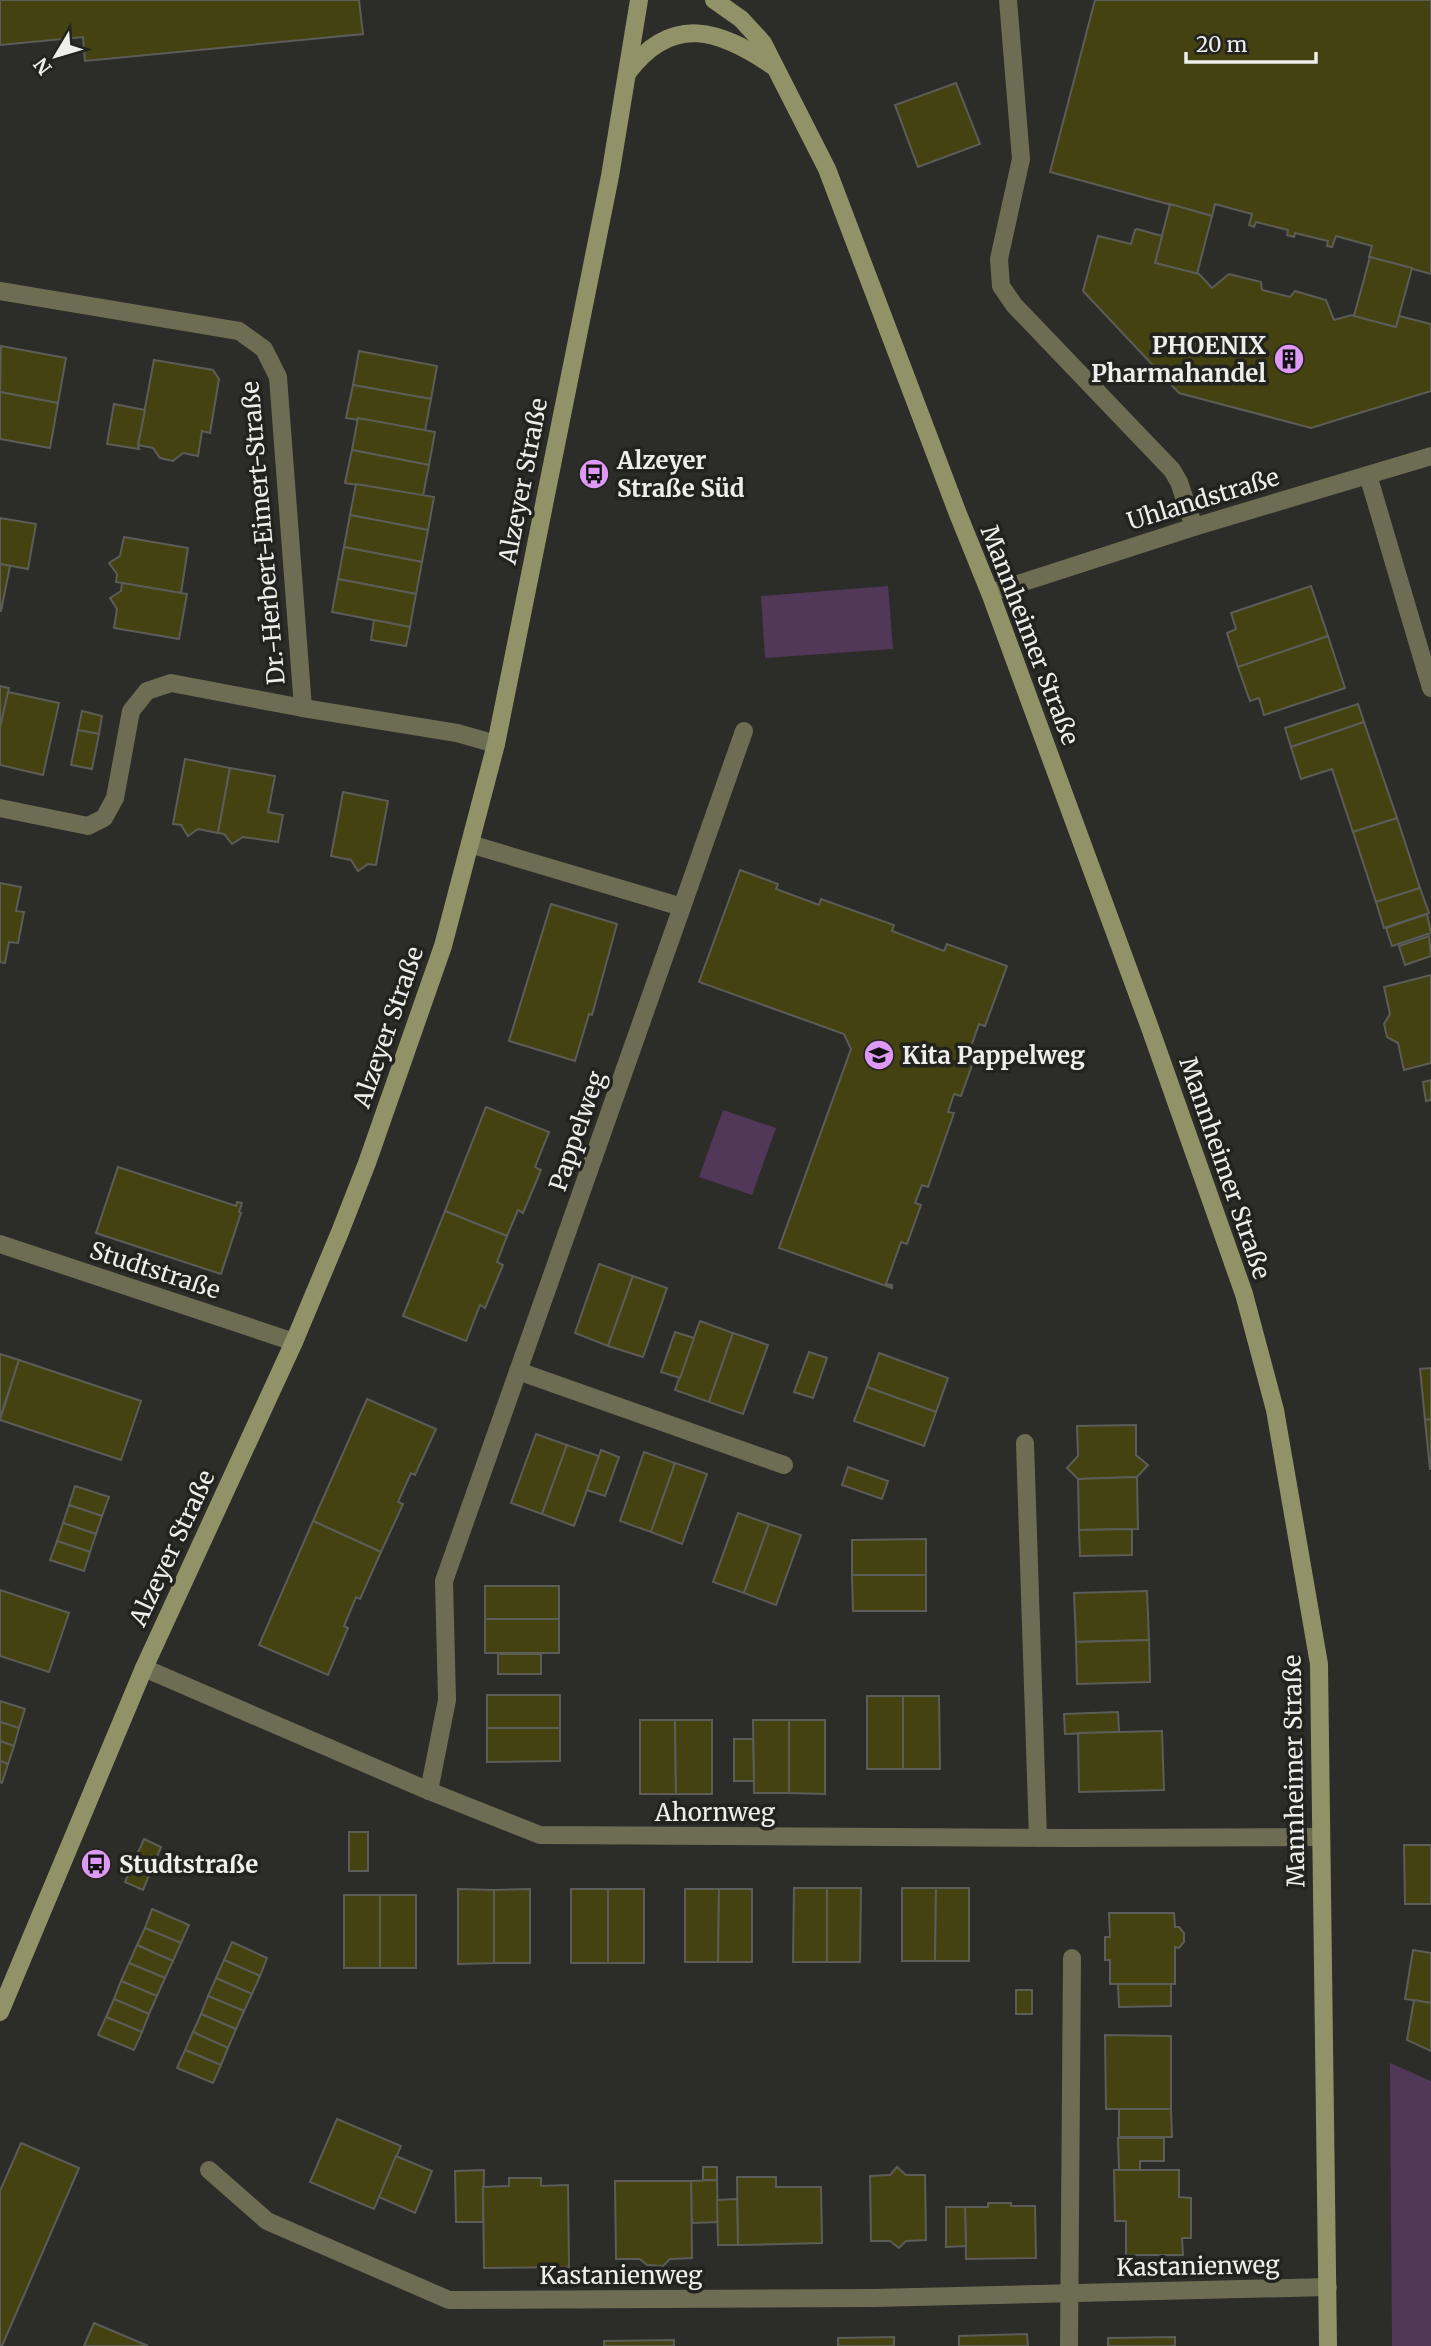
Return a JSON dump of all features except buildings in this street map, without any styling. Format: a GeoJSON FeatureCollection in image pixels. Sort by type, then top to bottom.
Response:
{"type":"FeatureCollection","features":[{"type":"Feature","properties":{"kind":"street","name":"Alzeyer Straße"},"geometry":{"type":"LineString","coordinates":[[0,2012],[144,1668],[293,1342],[367,1163],[443,946],[496,744],[610,176],[639,0]]}},
{"type":"Feature","properties":{"kind":"street","name":"Mannheimer Straße"},"geometry":{"type":"LineString","coordinates":[[714,0],[754,32],[778,70],[827,169],[990,593],[1145,1015],[1244,1294],[1275,1409],[1319,1664],[1328,2346]]}},
{"type":"Feature","properties":{"kind":"street"},"geometry":{"type":"LineString","coordinates":[[1008,0],[1021,159],[999,260],[1001,286],[1014,305],[1172,470],[1179,482],[1194,527]]}},
{"type":"Feature","properties":{"kind":"street"},"geometry":{"type":"LineString","coordinates":[[628,72],[656,46],[672,37],[692,32],[723,39],[755,54],[778,70]]}},
{"type":"Feature","properties":{"kind":"street","name":"Dr.-Herbert-Eimert-Straße"},"geometry":{"type":"LineString","coordinates":[[0,291],[239,331],[264,349],[278,377],[303,708],[457,733],[496,744]]}},
{"type":"Feature","properties":{"kind":"street","name":"Uhlandstraße"},"geometry":{"type":"LineString","coordinates":[[990,593],[1194,527],[1431,456]]}},
{"type":"Feature","properties":{"kind":"street"},"geometry":{"type":"LineString","coordinates":[[1368,475],[1431,688]]}},
{"type":"Feature","properties":{"kind":"street"},"geometry":{"type":"LineString","coordinates":[[0,808],[88,826],[104,818],[115,799],[131,711],[147,691],[171,682],[303,708]]}},
{"type":"Feature","properties":{"kind":"street","name":"Pappelweg"},"geometry":{"type":"LineString","coordinates":[[429,1791],[447,1700],[444,1581],[744,731]]}},
{"type":"Feature","properties":{"kind":"street"},"geometry":{"type":"LineString","coordinates":[[470,844],[682,907]]}},
{"type":"Feature","properties":{"kind":"street","name":"Studtstraße"},"geometry":{"type":"LineString","coordinates":[[0,1244],[293,1342]]}},
{"type":"Feature","properties":{"kind":"street"},"geometry":{"type":"LineString","coordinates":[[518,1371],[784,1465]]}},
{"type":"Feature","properties":{"kind":"street"},"geometry":{"type":"LineString","coordinates":[[1026,1443],[1038,1838]]}},
{"type":"Feature","properties":{"kind":"street","name":"Ahornweg"},"geometry":{"type":"LineString","coordinates":[[144,1668],[429,1791],[540,1835],[1320,1837]]}},
{"type":"Feature","properties":{"kind":"street"},"geometry":{"type":"LineString","coordinates":[[1069,2346],[1072,1958]]}},
{"type":"Feature","properties":{"kind":"street","name":"Kastanienweg"},"geometry":{"type":"LineString","coordinates":[[209,2170],[267,2221],[449,2301],[874,2298],[1328,2287]]}},
{"type":"Feature","properties":{"kind":"shaded area"},"geometry":{"type":"Polygon","coordinates":[[[888,586],[893,649],[765,658],[761,596],[888,586]]]}},
{"type":"Feature","properties":{"kind":"shaded area"},"geometry":{"type":"Polygon","coordinates":[[[723,1110],[776,1128],[752,1195],[699,1177],[723,1110]]]}},
{"type":"Feature","properties":{"kind":"shaded area"},"geometry":{"type":"Polygon","coordinates":[[[1390,2063],[1431,2081],[1431,2346],[1392,2346],[1390,2063]]]}},
{"type":"Feature","properties":{"kind":"place","name":"PHOENIX Pharmahandel"},"geometry":{"type":"Point","coordinates":[1289,359]}},
{"type":"Feature","properties":{"kind":"place","name":"Alzeyer Straße Süd"},"geometry":{"type":"Point","coordinates":[594,474]}},
{"type":"Feature","properties":{"kind":"place","name":"Kita Pappelweg"},"geometry":{"type":"Point","coordinates":[879,1055]}},
{"type":"Feature","properties":{"kind":"place","name":"Studtstraße"},"geometry":{"type":"Point","coordinates":[96,1864]}}]}
